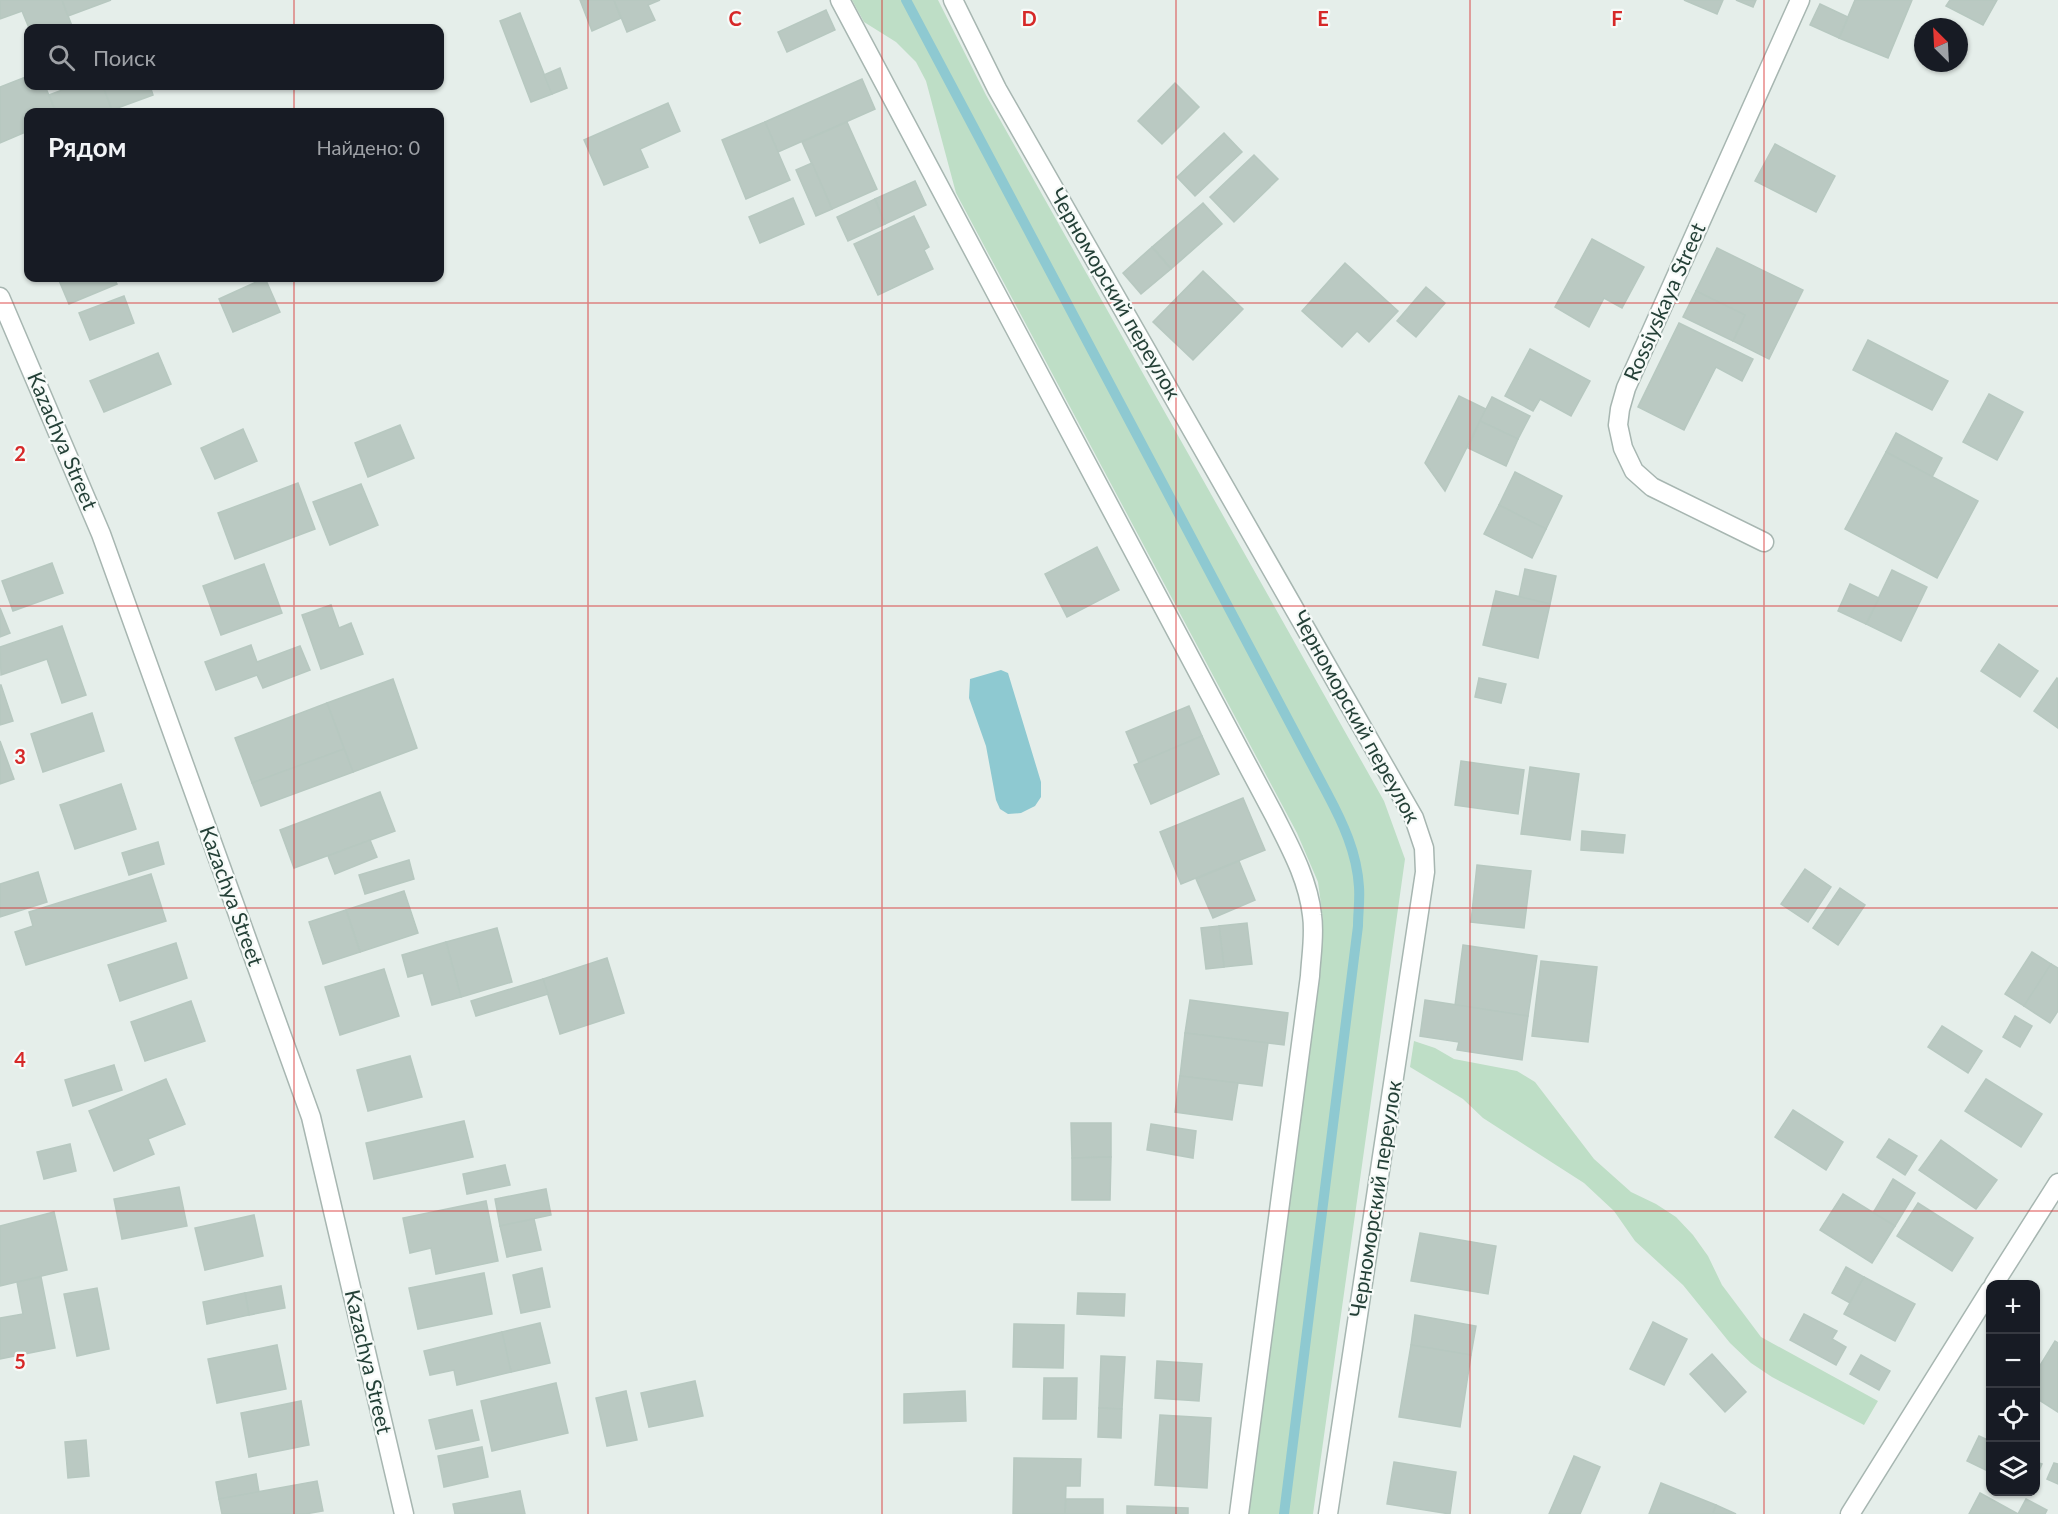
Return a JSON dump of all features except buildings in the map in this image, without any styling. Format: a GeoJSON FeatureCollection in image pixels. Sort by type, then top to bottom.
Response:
{"type":"FeatureCollection","features":[{"type":"Feature","properties":{"kind":"street"},"geometry":{"type":"LineString","coordinates":[[840,0],[1274,815],[1297,859],[1308,893],[1313,916],[1310,976],[1239,1514]]}},
{"type":"Feature","properties":{"kind":"street","name":"Черноморский переулок"},"geometry":{"type":"LineString","coordinates":[[953,0],[997,88],[1414,818],[1424,848],[1425,872],[1328,1514]]}},
{"type":"Feature","properties":{"kind":"street","name":"Rossiyskaya Street"},"geometry":{"type":"LineString","coordinates":[[1764,542],[1652,487],[1634,471],[1623,448],[1618,425],[1626,388],[1800,0]]}},
{"type":"Feature","properties":{"kind":"street","name":"Kazachya Street"},"geometry":{"type":"LineString","coordinates":[[0,297],[101,534],[311,1117],[404,1514]]}},
{"type":"Feature","properties":{"kind":"street"},"geometry":{"type":"LineString","coordinates":[[1997,1280],[2058,1183]]}},
{"type":"Feature","properties":{"kind":"street"},"geometry":{"type":"LineString","coordinates":[[1850,1514],[1986,1296]]}},
{"type":"Feature","properties":{"kind":"green space"},"geometry":{"type":"Polygon","coordinates":[[[852,0],[938,0],[986,95],[1384,801],[1405,859],[1313,1514],[1247,1514],[1319,980],[1323,919],[1318,882],[1297,833],[956,193],[926,81],[916,62],[896,42],[864,22],[852,0]]]}},
{"type":"Feature","properties":{"kind":"green space"},"geometry":{"type":"Polygon","coordinates":[[[1414,1041],[1435,1048],[1454,1059],[1517,1071],[1535,1082],[1594,1159],[1631,1192],[1676,1217],[1693,1235],[1708,1256],[1722,1285],[1761,1337],[1878,1401],[1864,1425],[1772,1377],[1751,1363],[1730,1343],[1683,1285],[1635,1241],[1614,1211],[1584,1183],[1483,1118],[1463,1099],[1410,1067],[1414,1041]]]}},
{"type":"Feature","properties":{"kind":"water"},"geometry":{"type":"Polygon","coordinates":[[[1001,670],[1008,673],[1041,782],[1041,797],[1035,806],[1021,813],[1008,814],[1000,809],[996,800],[986,746],[969,698],[970,679],[1001,670]]]}},
{"type":"Feature","properties":{"kind":"waterway"},"geometry":{"type":"LineString","coordinates":[[906,0],[1333,804],[1348,838],[1358,874],[1358,926],[1284,1514]]}}]}
